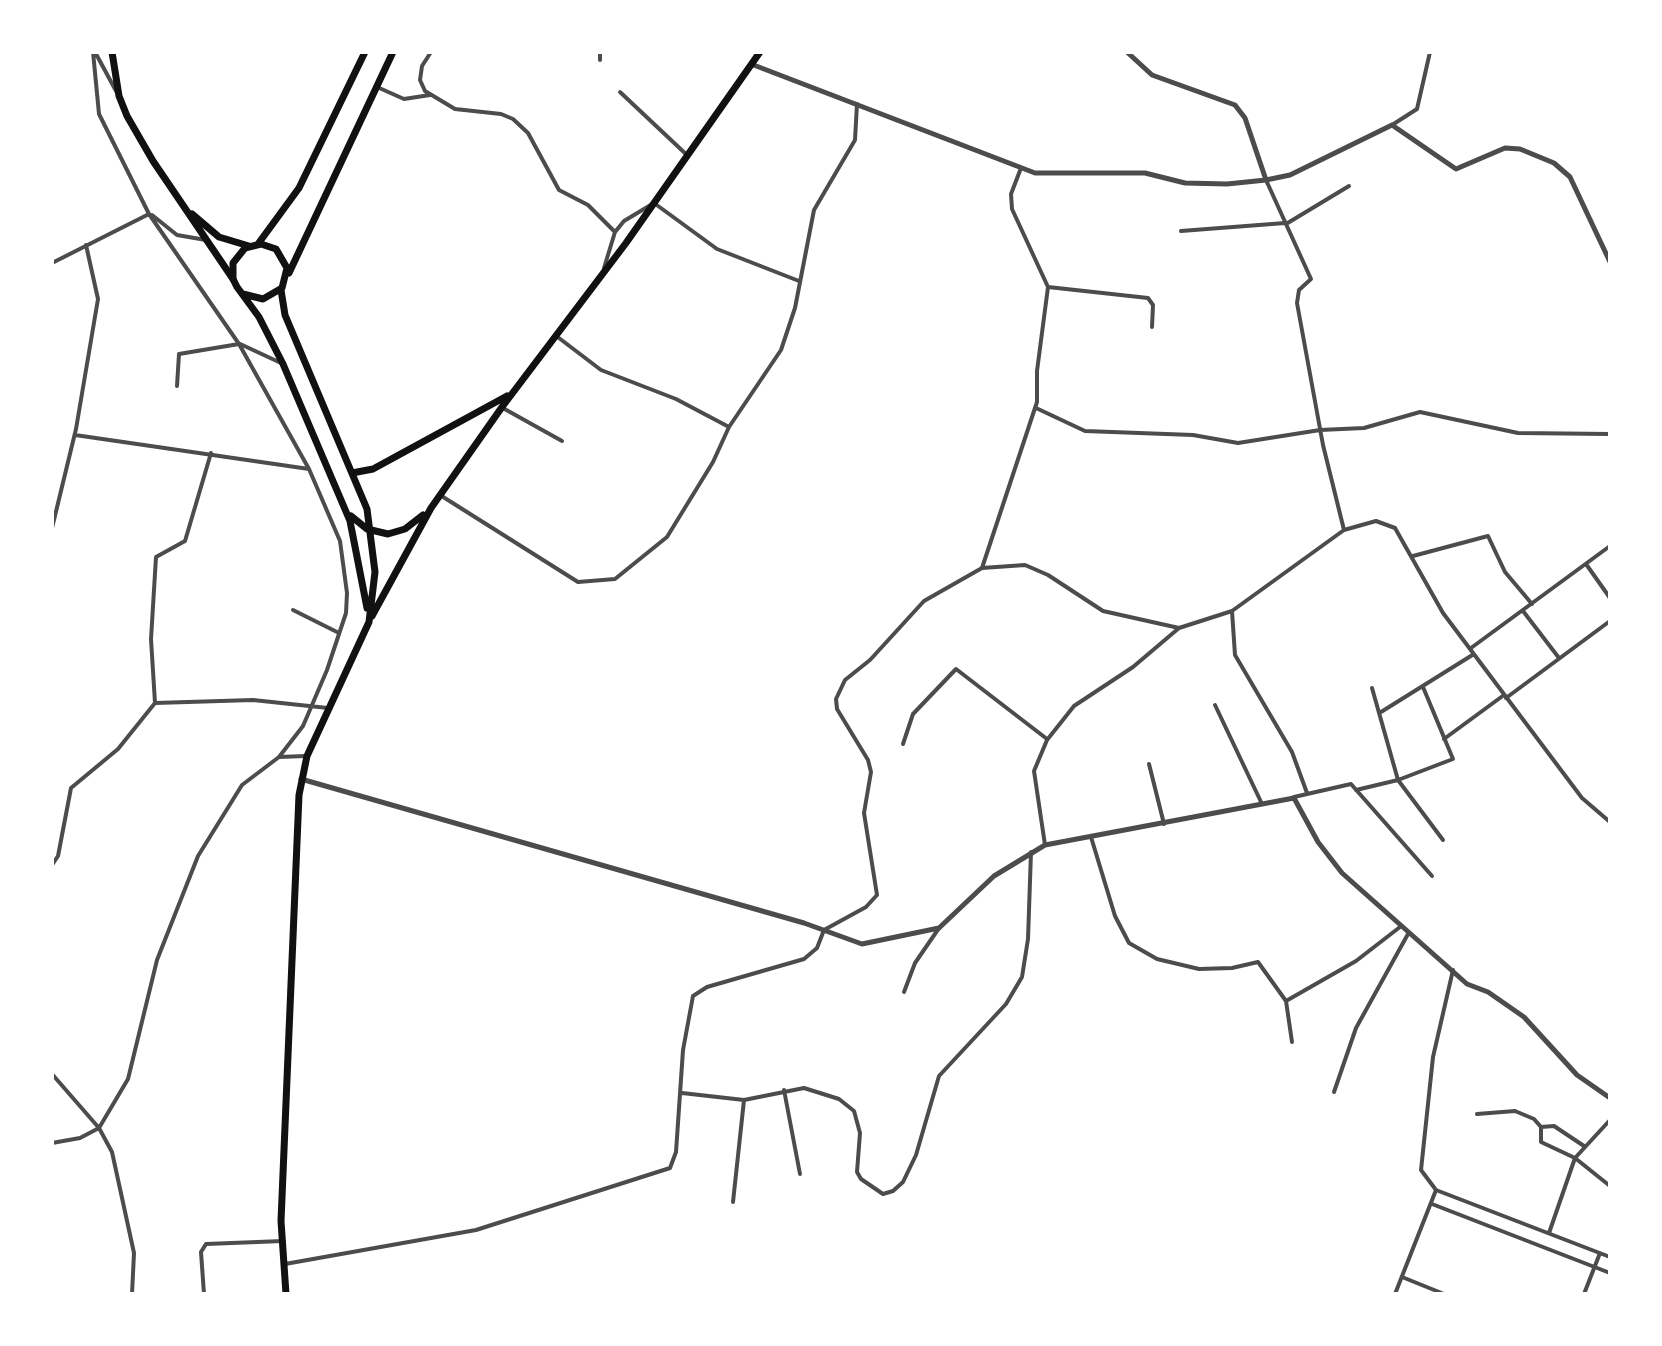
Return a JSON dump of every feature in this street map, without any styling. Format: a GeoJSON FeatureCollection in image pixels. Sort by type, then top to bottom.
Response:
{"type":"FeatureCollection","features":[{"type":"Feature","properties":{"kind":"main road"},"geometry":{"type":"LineString","coordinates":[[112,52],[119,96],[153,161],[243,294],[283,364],[343,504],[359,552],[369,622]]}},
{"type":"Feature","properties":{"kind":"main road"},"geometry":{"type":"LineString","coordinates":[[233,279],[235,260],[253,245],[299,188],[365,52]]}},
{"type":"Feature","properties":{"kind":"main road"},"geometry":{"type":"LineString","coordinates":[[243,294],[263,299],[283,286],[393,52]]}},
{"type":"Feature","properties":{"kind":"main road"},"geometry":{"type":"LineString","coordinates":[[286,1294],[283,1241],[296,821],[307,756],[369,622],[431,508],[499,405],[512,393],[604,272],[760,52]]}},
{"type":"Feature","properties":{"kind":"main road"},"geometry":{"type":"LineString","coordinates":[[179,201],[219,237],[270,246],[282,256],[287,268],[283,286],[285,315],[367,509],[375,572],[369,622]]}},
{"type":"Feature","properties":{"kind":"main road"},"geometry":{"type":"LineString","coordinates":[[352,473],[373,469],[499,405]]}},
{"type":"Feature","properties":{"kind":"main road"},"geometry":{"type":"LineString","coordinates":[[343,504],[354,520],[372,531],[402,531],[431,508]]}},
{"type":"Feature","properties":{"kind":"street"},"geometry":{"type":"LineString","coordinates":[[94,52],[119,96]]}},
{"type":"Feature","properties":{"kind":"street"},"geometry":{"type":"LineString","coordinates":[[52,1143],[80,1138],[99,1128],[128,1079],[157,960],[198,856],[242,785],[279,757],[303,726],[314,705],[347,603],[344,557],[330,511],[238,344],[148,212],[99,114],[94,52]]}},
{"type":"Feature","properties":{"kind":"street"},"geometry":{"type":"LineString","coordinates":[[431,52],[422,66],[420,80],[430,95],[455,109],[501,114],[513,119],[528,133],[559,190],[588,205],[615,232]]}},
{"type":"Feature","properties":{"kind":"street"},"geometry":{"type":"LineString","coordinates":[[600,52],[600,60]]}},
{"type":"Feature","properties":{"kind":"street"},"geometry":{"type":"LineString","coordinates":[[1127,52],[1152,75],[1235,105],[1245,118],[1266,180],[1311,279],[1299,290],[1297,303],[1320,430],[1344,530]]}},
{"type":"Feature","properties":{"kind":"street"},"geometry":{"type":"LineString","coordinates":[[751,64],[1035,173],[1158,174],[1185,183],[1266,180],[1290,175],[1392,125],[1417,109],[1430,52]]}},
{"type":"Feature","properties":{"kind":"street"},"geometry":{"type":"LineString","coordinates":[[377,87],[404,99],[430,95]]}},
{"type":"Feature","properties":{"kind":"street"},"geometry":{"type":"LineString","coordinates":[[620,92],[688,156]]}},
{"type":"Feature","properties":{"kind":"street"},"geometry":{"type":"LineString","coordinates":[[440,495],[575,581],[609,581],[626,572],[667,537],[713,462],[729,427],[781,350],[793,318],[814,210],[855,140],[857,104]]}},
{"type":"Feature","properties":{"kind":"street"},"geometry":{"type":"LineString","coordinates":[[1392,125],[1457,170],[1505,148],[1520,149],[1554,163],[1578,190],[1610,262]]}},
{"type":"Feature","properties":{"kind":"street"},"geometry":{"type":"LineString","coordinates":[[982,568],[1036,408],[1037,371],[1048,287],[1012,209],[1011,194],[1021,168]]}},
{"type":"Feature","properties":{"kind":"street"},"geometry":{"type":"LineString","coordinates":[[1181,231],[1285,224],[1349,186]]}},
{"type":"Feature","properties":{"kind":"street"},"geometry":{"type":"LineString","coordinates":[[604,272],[615,232],[624,221],[654,203],[717,249],[799,281]]}},
{"type":"Feature","properties":{"kind":"street"},"geometry":{"type":"LineString","coordinates":[[148,212],[172,232],[206,240]]}},
{"type":"Feature","properties":{"kind":"street"},"geometry":{"type":"LineString","coordinates":[[52,263],[148,212]]}},
{"type":"Feature","properties":{"kind":"street"},"geometry":{"type":"LineString","coordinates":[[52,528],[75,435],[98,299],[86,245]]}},
{"type":"Feature","properties":{"kind":"street"},"geometry":{"type":"LineString","coordinates":[[1048,287],[1148,298],[1153,305],[1152,327]]}},
{"type":"Feature","properties":{"kind":"street"},"geometry":{"type":"LineString","coordinates":[[555,335],[601,370],[676,399],[729,427]]}},
{"type":"Feature","properties":{"kind":"street"},"geometry":{"type":"LineString","coordinates":[[177,386],[179,354],[238,344],[283,364]]}},
{"type":"Feature","properties":{"kind":"street"},"geometry":{"type":"LineString","coordinates":[[499,405],[562,441]]}},
{"type":"Feature","properties":{"kind":"street"},"geometry":{"type":"LineString","coordinates":[[1036,408],[1077,430],[1122,435],[1193,435],[1238,443],[1320,430],[1369,427],[1420,412],[1518,433],[1610,434]]}},
{"type":"Feature","properties":{"kind":"street"},"geometry":{"type":"LineString","coordinates":[[75,435],[309,469]]}},
{"type":"Feature","properties":{"kind":"street"},"geometry":{"type":"LineString","coordinates":[[52,865],[58,856],[71,788],[118,749],[155,703],[151,639],[156,557],[185,541],[211,453]]}},
{"type":"Feature","properties":{"kind":"street"},"geometry":{"type":"LineString","coordinates":[[1045,845],[1033,780],[1036,764],[1047,740],[1074,706],[1133,667],[1179,628],[1232,611],[1344,530],[1376,521],[1390,524],[1413,556],[1435,600],[1505,696],[1582,798],[1610,822]]}},
{"type":"Feature","properties":{"kind":"street"},"geometry":{"type":"LineString","coordinates":[[1413,556],[1488,536],[1505,572],[1532,604]]}},
{"type":"Feature","properties":{"kind":"street"},"geometry":{"type":"LineString","coordinates":[[1381,712],[1423,687],[1610,546]]}},
{"type":"Feature","properties":{"kind":"street"},"geometry":{"type":"LineString","coordinates":[[1586,564],[1610,598]]}},
{"type":"Feature","properties":{"kind":"street"},"geometry":{"type":"LineString","coordinates":[[285,1264],[476,1230],[661,1174],[670,1168],[676,1152],[683,1050],[693,996],[707,987],[804,959],[817,948],[824,930],[869,905],[878,891],[864,813],[871,772],[868,760],[837,709],[840,689],[924,601],[982,568],[1025,565],[1042,571],[1103,611],[1179,628]]}},
{"type":"Feature","properties":{"kind":"street"},"geometry":{"type":"LineString","coordinates":[[293,610],[339,633]]}},
{"type":"Feature","properties":{"kind":"street"},"geometry":{"type":"LineString","coordinates":[[1232,611],[1235,655],[1292,752],[1307,793]]}},
{"type":"Feature","properties":{"kind":"street"},"geometry":{"type":"LineString","coordinates":[[1523,611],[1559,658]]}},
{"type":"Feature","properties":{"kind":"street"},"geometry":{"type":"LineString","coordinates":[[1444,739],[1610,621]]}},
{"type":"Feature","properties":{"kind":"street"},"geometry":{"type":"LineString","coordinates":[[903,744],[913,714],[956,669],[1047,740]]}},
{"type":"Feature","properties":{"kind":"street"},"geometry":{"type":"LineString","coordinates":[[1356,790],[1398,780],[1453,759],[1423,687]]}},
{"type":"Feature","properties":{"kind":"street"},"geometry":{"type":"LineString","coordinates":[[1372,688],[1398,780],[1443,840]]}},
{"type":"Feature","properties":{"kind":"street"},"geometry":{"type":"LineString","coordinates":[[155,703],[253,700],[328,708]]}},
{"type":"Feature","properties":{"kind":"street"},"geometry":{"type":"LineString","coordinates":[[1215,705],[1262,804]]}},
{"type":"Feature","properties":{"kind":"street"},"geometry":{"type":"LineString","coordinates":[[279,757],[307,756]]}},
{"type":"Feature","properties":{"kind":"street"},"geometry":{"type":"LineString","coordinates":[[1149,764],[1164,825]]}},
{"type":"Feature","properties":{"kind":"street"},"geometry":{"type":"LineString","coordinates":[[301,779],[824,930],[853,943],[870,944],[939,928]]}},
{"type":"Feature","properties":{"kind":"street"},"geometry":{"type":"LineString","coordinates":[[904,992],[915,963],[939,928],[994,876],[1045,845],[1164,825],[1346,784],[1356,790],[1432,876]]}},
{"type":"Feature","properties":{"kind":"street"},"geometry":{"type":"LineString","coordinates":[[1294,798],[1334,865],[1467,984],[1488,992],[1524,1017],[1577,1075],[1610,1098]]}},
{"type":"Feature","properties":{"kind":"street"},"geometry":{"type":"LineString","coordinates":[[1091,837],[1120,930],[1129,943],[1157,959],[1199,969],[1232,968],[1258,962],[1286,1001],[1292,1042]]}},
{"type":"Feature","properties":{"kind":"street"},"geometry":{"type":"LineString","coordinates":[[682,1093],[744,1100],[784,1090],[815,1089],[854,1111],[860,1133],[857,1172],[861,1179],[883,1194],[903,1182],[916,1155],[939,1076],[1006,1004],[1022,977],[1028,939],[1031,851]]}},
{"type":"Feature","properties":{"kind":"street"},"geometry":{"type":"LineString","coordinates":[[1286,1001],[1356,961],[1400,927]]}},
{"type":"Feature","properties":{"kind":"street"},"geometry":{"type":"LineString","coordinates":[[1334,1092],[1356,1028],[1408,934]]}},
{"type":"Feature","properties":{"kind":"street"},"geometry":{"type":"LineString","coordinates":[[1453,970],[1433,1057],[1421,1170],[1436,1190],[1610,1257]]}},
{"type":"Feature","properties":{"kind":"street"},"geometry":{"type":"LineString","coordinates":[[52,1074],[99,1128],[112,1152],[134,1253],[132,1294]]}},
{"type":"Feature","properties":{"kind":"street"},"geometry":{"type":"LineString","coordinates":[[784,1090],[800,1174]]}},
{"type":"Feature","properties":{"kind":"street"},"geometry":{"type":"LineString","coordinates":[[733,1202],[744,1100]]}},
{"type":"Feature","properties":{"kind":"street"},"geometry":{"type":"LineString","coordinates":[[1477,1114],[1515,1111],[1534,1119],[1541,1127],[1541,1142],[1575,1158],[1610,1186]]}},
{"type":"Feature","properties":{"kind":"street"},"geometry":{"type":"LineString","coordinates":[[1549,1233],[1575,1158],[1610,1120]]}},
{"type":"Feature","properties":{"kind":"street"},"geometry":{"type":"LineString","coordinates":[[1541,1127],[1559,1128],[1584,1146]]}},
{"type":"Feature","properties":{"kind":"street"},"geometry":{"type":"LineString","coordinates":[[1395,1294],[1436,1190]]}},
{"type":"Feature","properties":{"kind":"street"},"geometry":{"type":"LineString","coordinates":[[1432,1204],[1610,1273]]}},
{"type":"Feature","properties":{"kind":"street"},"geometry":{"type":"LineString","coordinates":[[204,1294],[201,1252],[206,1244],[283,1241]]}},
{"type":"Feature","properties":{"kind":"street"},"geometry":{"type":"LineString","coordinates":[[1584,1294],[1600,1253]]}},
{"type":"Feature","properties":{"kind":"street"},"geometry":{"type":"LineString","coordinates":[[1402,1277],[1444,1294]]}}]}
